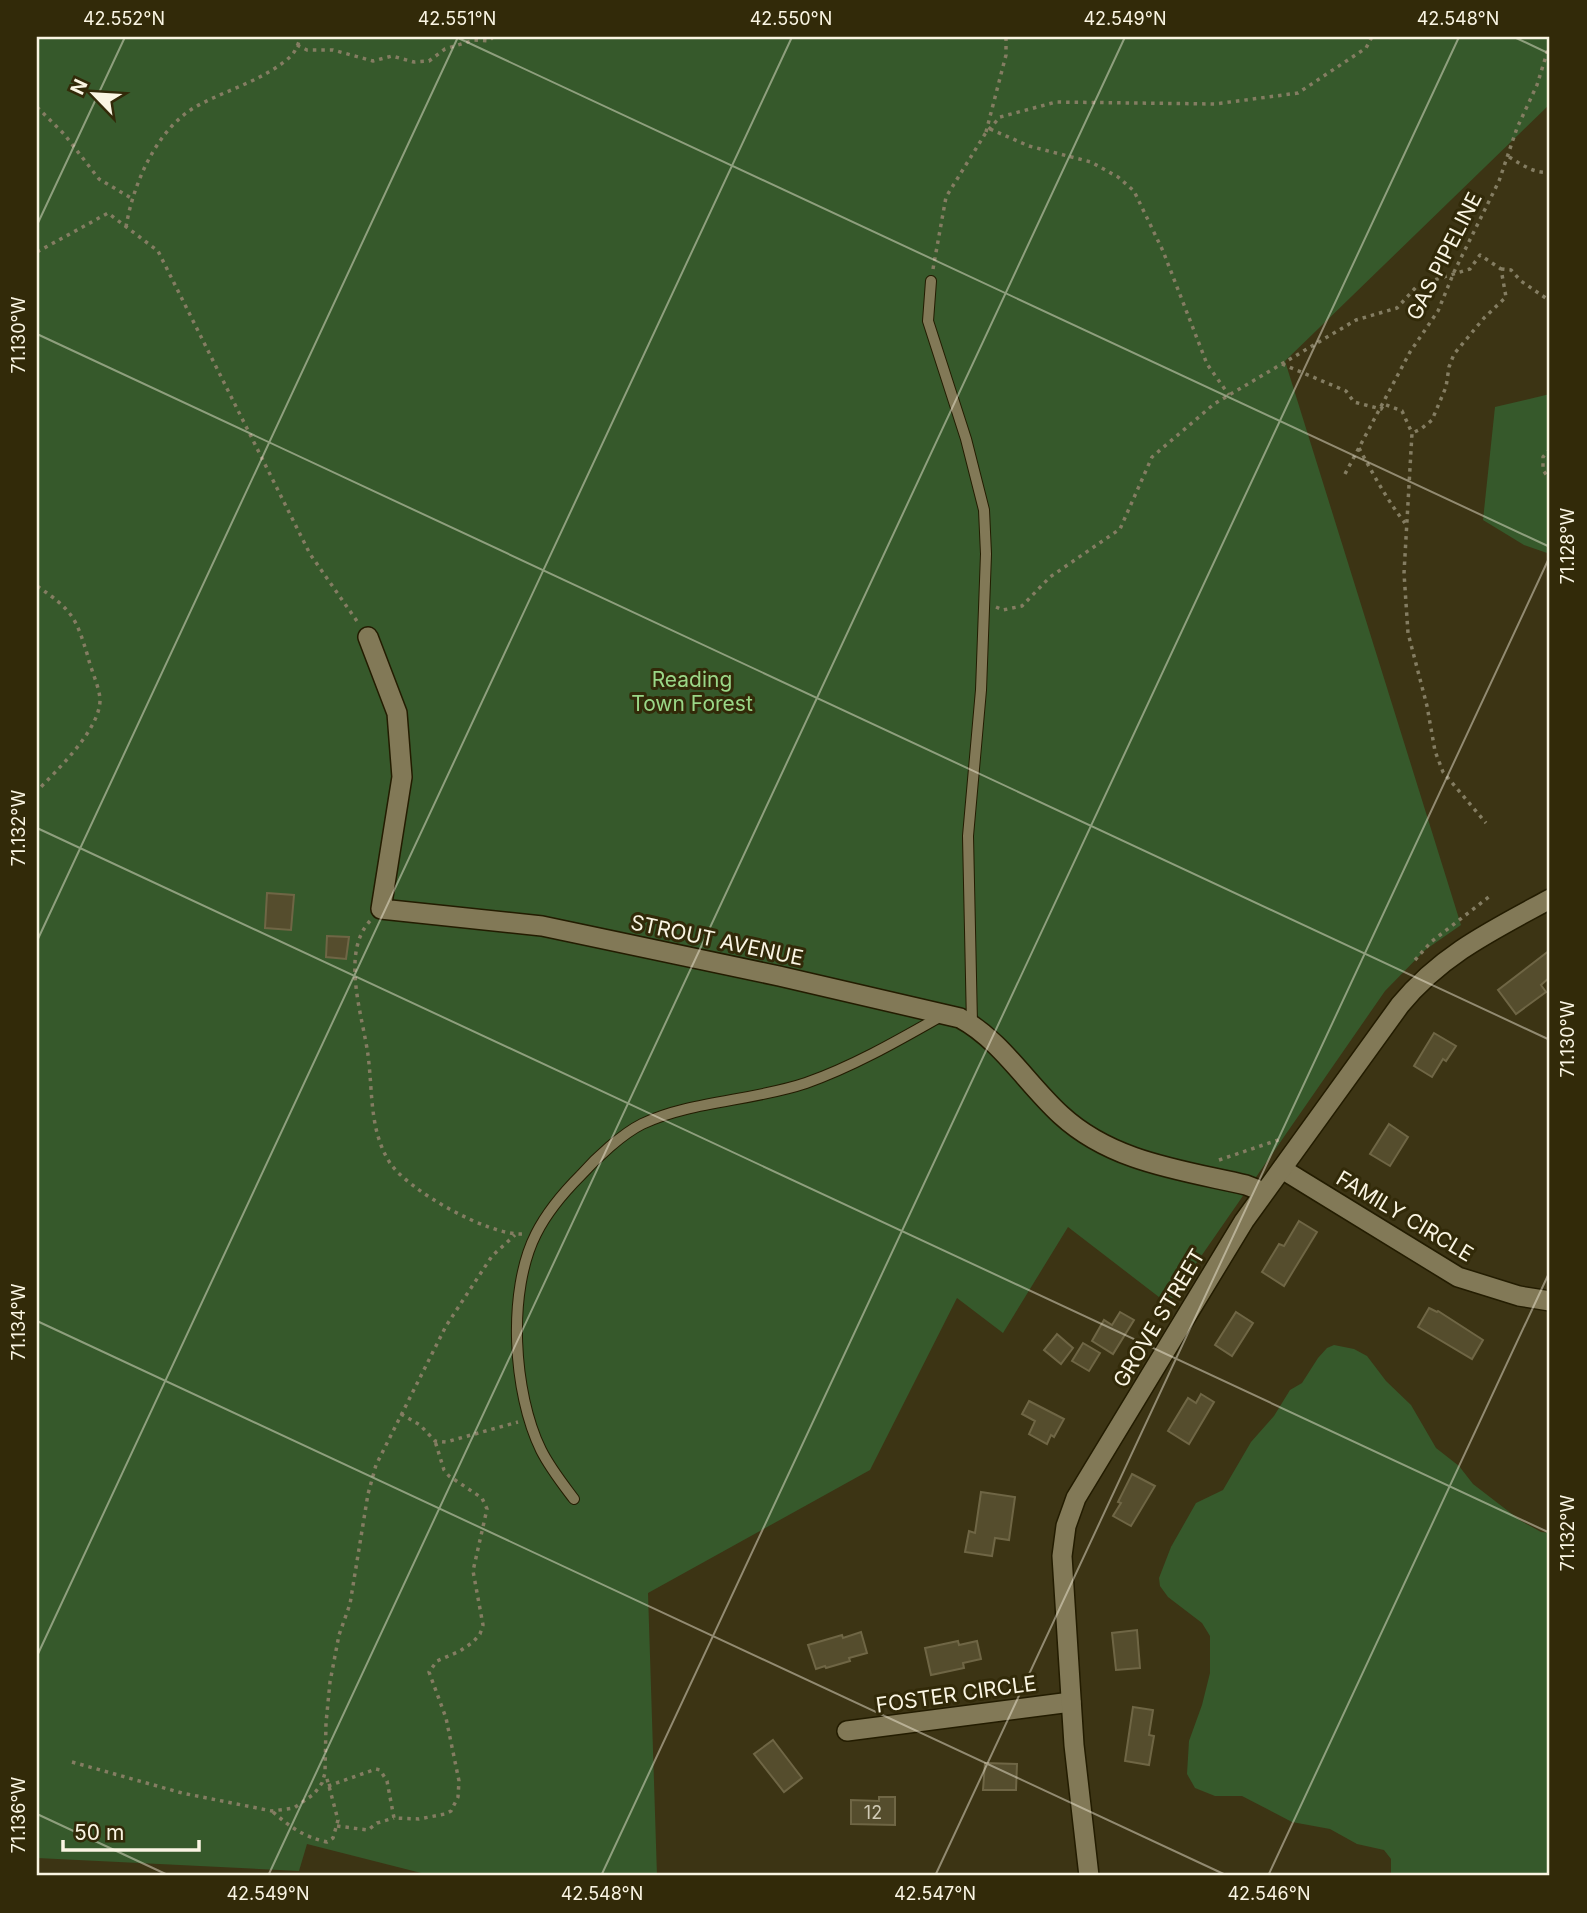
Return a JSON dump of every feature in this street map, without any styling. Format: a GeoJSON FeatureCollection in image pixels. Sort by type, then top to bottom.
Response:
{"type":"FeatureCollection","features":[{"type":"Feature","properties":{"kind":"street"},"geometry":{"type":"LineString","coordinates":[[368,637],[397,713],[402,777],[381,909]]}},
{"type":"Feature","properties":{"kind":"street","name":"GROVE STREET"},"geometry":{"type":"LineString","coordinates":[[1089,1876],[1071,1702],[1062,1556],[1070,1511],[1087,1478],[1217,1263],[1264,1192],[1382,1028],[1414,988],[1453,954],[1550,899]]}},
{"type":"Feature","properties":{"kind":"street","name":"STROUT AVENUE"},"geometry":{"type":"LineString","coordinates":[[381,909],[542,926],[779,976],[960,1018],[972,1024],[999,1048],[1034,1089],[1088,1137],[1130,1157],[1264,1192]]}},
{"type":"Feature","properties":{"kind":"street","name":"FAMILY CIRCLE"},"geometry":{"type":"LineString","coordinates":[[1282,1169],[1458,1276],[1518,1296],[1550,1301]]}},
{"type":"Feature","properties":{"kind":"street","name":"FOSTER CIRCLE"},"geometry":{"type":"LineString","coordinates":[[847,1731],[1071,1702]]}},
{"type":"Feature","properties":{"kind":"lane"},"geometry":{"type":"LineString","coordinates":[[931,281],[928,321],[966,439],[984,510],[986,554],[981,690],[968,836],[972,1024]]}},
{"type":"Feature","properties":{"kind":"lane"},"geometry":{"type":"LineString","coordinates":[[574,1499],[540,1448],[521,1381],[517,1345],[517,1306],[527,1258],[536,1234],[557,1202],[585,1170],[639,1125],[669,1113],[752,1097],[806,1083],[874,1053],[944,1015]]}},
{"type":"Feature","properties":{"kind":"path"},"geometry":{"type":"LineString","coordinates":[[126,227],[131,198],[146,160],[175,123],[195,107],[254,80],[293,55],[301,37]]}},
{"type":"Feature","properties":{"kind":"path"},"geometry":{"type":"LineString","coordinates":[[297,45],[307,50],[333,50],[373,61],[392,56],[414,62],[429,61],[445,49],[474,40],[489,41],[493,37]]}},
{"type":"Feature","properties":{"kind":"path"},"geometry":{"type":"LineString","coordinates":[[985,134],[1006,55],[1006,37]]}},
{"type":"Feature","properties":{"kind":"path"},"geometry":{"type":"LineString","coordinates":[[931,281],[946,197],[985,134],[1000,117],[1056,102],[1215,104],[1298,93],[1366,48],[1372,37]]}},
{"type":"Feature","properties":{"kind":"path","name":"GAS PIPELINE"},"geometry":{"type":"LineString","coordinates":[[1381,409],[1410,352],[1438,311],[1454,272],[1486,210],[1509,156],[1517,128],[1537,86],[1550,43]]}},
{"type":"Feature","properties":{"kind":"path"},"geometry":{"type":"LineString","coordinates":[[37,107],[65,134],[99,179],[131,198]]}},
{"type":"Feature","properties":{"kind":"path"},"geometry":{"type":"LineString","coordinates":[[990,129],[1029,146],[1091,162],[1118,177],[1134,191],[1163,251],[1207,363],[1229,395]]}},
{"type":"Feature","properties":{"kind":"path"},"geometry":{"type":"LineString","coordinates":[[1509,156],[1532,170],[1550,172]]}},
{"type":"Feature","properties":{"kind":"path"},"geometry":{"type":"LineString","coordinates":[[37,252],[108,213],[158,251],[310,554],[368,637]]}},
{"type":"Feature","properties":{"kind":"path"},"geometry":{"type":"LineString","coordinates":[[985,601],[1003,610],[1022,606],[1050,578],[1120,529],[1152,457],[1229,395],[1356,320],[1397,308],[1418,285],[1470,269],[1480,255],[1500,269],[1511,270],[1521,281],[1550,301]]}},
{"type":"Feature","properties":{"kind":"path"},"geometry":{"type":"LineString","coordinates":[[1412,433],[1432,420],[1446,387],[1454,354],[1506,297],[1500,269]]}},
{"type":"Feature","properties":{"kind":"path"},"geometry":{"type":"LineString","coordinates":[[1282,364],[1346,391],[1354,402],[1381,409],[1345,474]]}},
{"type":"Feature","properties":{"kind":"path"},"geometry":{"type":"LineString","coordinates":[[1384,404],[1402,411],[1412,433],[1404,573],[1408,633],[1427,706],[1435,751],[1443,772],[1486,823]]}},
{"type":"Feature","properties":{"kind":"path"},"geometry":{"type":"LineString","coordinates":[[1359,448],[1383,487],[1385,496],[1407,525]]}},
{"type":"Feature","properties":{"kind":"path"},"geometry":{"type":"LineString","coordinates":[[1550,449],[1543,457],[1543,470],[1550,480]]}},
{"type":"Feature","properties":{"kind":"path"},"geometry":{"type":"LineString","coordinates":[[37,586],[62,603],[78,624],[100,700],[90,727],[76,750],[37,791]]}},
{"type":"Feature","properties":{"kind":"path"},"geometry":{"type":"LineString","coordinates":[[1408,969],[1431,942],[1490,896]]}},
{"type":"Feature","properties":{"kind":"path"},"geometry":{"type":"LineString","coordinates":[[381,909],[365,925],[356,953],[355,989],[368,1055],[377,1139],[400,1175],[415,1188],[492,1228],[515,1235],[536,1234]]}},
{"type":"Feature","properties":{"kind":"path"},"geometry":{"type":"LineString","coordinates":[[1190,1172],[1215,1161],[1271,1144],[1288,1135]]}},
{"type":"Feature","properties":{"kind":"path"},"geometry":{"type":"LineString","coordinates":[[272,1811],[291,1828],[315,1839],[327,1842],[333,1838],[338,1820],[325,1773],[330,1682],[339,1635],[350,1604],[368,1494],[376,1465],[446,1326],[492,1256],[515,1235]]}},
{"type":"Feature","properties":{"kind":"path"},"geometry":{"type":"LineString","coordinates":[[337,1826],[368,1830],[377,1823],[394,1818],[419,1819],[445,1814],[451,1811],[458,1797],[459,1781],[446,1718],[429,1672],[437,1661],[473,1642],[480,1634],[483,1625],[473,1571],[487,1509],[482,1499],[449,1476],[435,1441],[420,1426],[401,1414]]}},
{"type":"Feature","properties":{"kind":"path"},"geometry":{"type":"LineString","coordinates":[[435,1441],[459,1439],[530,1418]]}},
{"type":"Feature","properties":{"kind":"path"},"geometry":{"type":"LineString","coordinates":[[72,1762],[171,1790],[272,1811],[294,1808],[304,1803],[322,1783],[325,1773]]}},
{"type":"Feature","properties":{"kind":"path"},"geometry":{"type":"LineString","coordinates":[[328,1786],[376,1769],[380,1770],[387,1781],[394,1818]]}},
{"type":"Feature","properties":{"kind":"green space","name":"Reading Town Forest"},"geometry":{"type":"Polygon","coordinates":[[[37,37],[1550,37],[1550,104],[1285,361],[1461,925],[1425,950],[1385,991],[1168,1304],[1068,1227],[1003,1333],[957,1298],[870,1470],[648,1593],[657,1876],[433,1876],[307,1844],[299,1871],[37,1858],[37,37]]]}},
{"type":"Feature","properties":{"kind":"green space"},"geometry":{"type":"Polygon","coordinates":[[[1550,394],[1550,554],[1524,545],[1483,520],[1495,407],[1550,394]]]}},
{"type":"Feature","properties":{"kind":"green space"},"geometry":{"type":"Polygon","coordinates":[[[1334,1345],[1354,1349],[1367,1356],[1386,1381],[1411,1405],[1436,1448],[1459,1466],[1473,1484],[1521,1521],[1541,1532],[1550,1533],[1550,1876],[1391,1876],[1391,1859],[1384,1850],[1357,1844],[1330,1829],[1292,1822],[1242,1796],[1215,1796],[1195,1788],[1187,1774],[1189,1741],[1210,1673],[1210,1636],[1202,1623],[1168,1597],[1160,1586],[1159,1578],[1171,1547],[1196,1503],[1223,1490],[1251,1442],[1274,1416],[1290,1390],[1302,1383],[1318,1358],[1334,1345]]]}},
{"type":"Feature","properties":{"kind":"building"},"geometry":{"type":"Polygon","coordinates":[[[267,893],[294,895],[291,930],[265,928],[267,893]]]}},
{"type":"Feature","properties":{"kind":"building"},"geometry":{"type":"Polygon","coordinates":[[[327,936],[349,937],[346,959],[326,957],[327,936]]]}},
{"type":"Feature","properties":{"kind":"building"},"geometry":{"type":"Polygon","coordinates":[[[1550,950],[1550,977],[1541,985],[1546,992],[1516,1014],[1498,990],[1550,950]]]}},
{"type":"Feature","properties":{"kind":"building"},"geometry":{"type":"Polygon","coordinates":[[[1434,1033],[1456,1046],[1446,1061],[1443,1059],[1432,1077],[1414,1066],[1434,1033]]]}},
{"type":"Feature","properties":{"kind":"building"},"geometry":{"type":"Polygon","coordinates":[[[1389,1124],[1408,1137],[1390,1166],[1370,1154],[1389,1124]]]}},
{"type":"Feature","properties":{"kind":"building"},"geometry":{"type":"Polygon","coordinates":[[[1299,1221],[1317,1232],[1284,1286],[1262,1272],[1279,1244],[1284,1246],[1299,1221]]]}},
{"type":"Feature","properties":{"kind":"building"},"geometry":{"type":"Polygon","coordinates":[[[1429,1308],[1483,1340],[1472,1359],[1418,1327],[1429,1308]]]}},
{"type":"Feature","properties":{"kind":"building"},"geometry":{"type":"Polygon","coordinates":[[[1120,1312],[1134,1320],[1113,1354],[1092,1341],[1104,1320],[1112,1325],[1120,1312]]]}},
{"type":"Feature","properties":{"kind":"building"},"geometry":{"type":"Polygon","coordinates":[[[1236,1312],[1253,1323],[1232,1356],[1215,1345],[1236,1312]]]}},
{"type":"Feature","properties":{"kind":"building"},"geometry":{"type":"Polygon","coordinates":[[[1057,1334],[1073,1348],[1061,1364],[1044,1350],[1057,1334]]]}},
{"type":"Feature","properties":{"kind":"building"},"geometry":{"type":"Polygon","coordinates":[[[1083,1343],[1100,1353],[1089,1371],[1072,1361],[1083,1343]]]}},
{"type":"Feature","properties":{"kind":"building"},"geometry":{"type":"Polygon","coordinates":[[[1201,1394],[1214,1402],[1189,1444],[1168,1431],[1188,1398],[1196,1403],[1201,1394]]]}},
{"type":"Feature","properties":{"kind":"building"},"geometry":{"type":"Polygon","coordinates":[[[1029,1401],[1064,1419],[1047,1444],[1029,1434],[1035,1421],[1022,1414],[1029,1401]]]}},
{"type":"Feature","properties":{"kind":"building"},"geometry":{"type":"Polygon","coordinates":[[[1132,1474],[1155,1486],[1131,1526],[1113,1516],[1132,1474]]]}},
{"type":"Feature","properties":{"kind":"building"},"geometry":{"type":"Polygon","coordinates":[[[981,1492],[1015,1497],[1009,1540],[995,1538],[992,1556],[965,1552],[969,1531],[975,1533],[981,1492]]]}},
{"type":"Feature","properties":{"kind":"building"},"geometry":{"type":"Polygon","coordinates":[[[1137,1630],[1140,1668],[1116,1670],[1112,1633],[1137,1630]]]}},
{"type":"Feature","properties":{"kind":"building"},"geometry":{"type":"Polygon","coordinates":[[[861,1632],[867,1653],[849,1658],[850,1661],[816,1669],[808,1645],[861,1632]]]}},
{"type":"Feature","properties":{"kind":"building"},"geometry":{"type":"Polygon","coordinates":[[[958,1641],[959,1645],[977,1641],[981,1659],[963,1663],[964,1668],[931,1675],[925,1648],[958,1641]]]}},
{"type":"Feature","properties":{"kind":"building"},"geometry":{"type":"Polygon","coordinates":[[[1133,1707],[1153,1710],[1149,1735],[1154,1736],[1149,1765],[1125,1761],[1133,1707]]]}},
{"type":"Feature","properties":{"kind":"building"},"geometry":{"type":"Polygon","coordinates":[[[773,1740],[802,1778],[784,1792],[754,1754],[773,1740]]]}},
{"type":"Feature","properties":{"kind":"building"},"geometry":{"type":"Polygon","coordinates":[[[985,1763],[1017,1764],[1016,1790],[983,1790],[985,1763]]]}},
{"type":"Feature","properties":{"kind":"building"},"geometry":{"type":"Polygon","coordinates":[[[879,1797],[895,1797],[895,1825],[851,1824],[851,1800],[879,1801],[879,1797]]]}}]}
